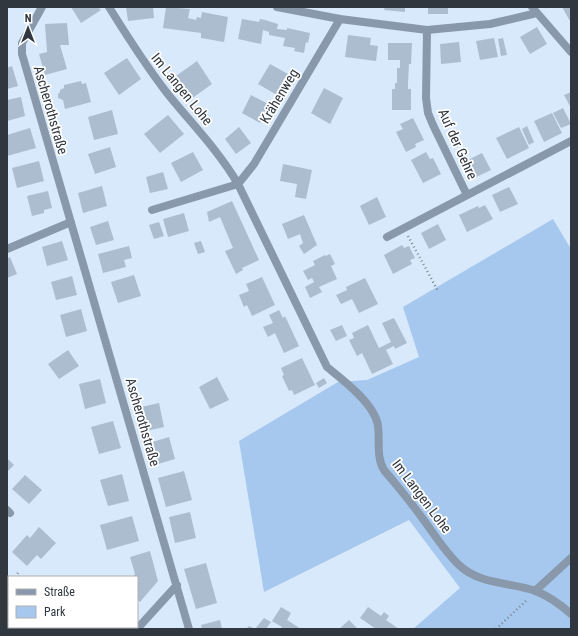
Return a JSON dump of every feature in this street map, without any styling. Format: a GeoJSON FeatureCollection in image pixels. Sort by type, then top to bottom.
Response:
{"type":"FeatureCollection","features":[{"type":"Feature","properties":{"kind":"street","name":"Ascherothstraße"},"geometry":{"type":"LineString","coordinates":[[42,7],[22,44],[22,54],[189,629]]}},
{"type":"Feature","properties":{"kind":"street","name":"Im Langen Lohe"},"geometry":{"type":"LineString","coordinates":[[109,7],[141,58],[167,93],[228,166],[327,367],[342,379],[366,403],[373,414],[378,424],[378,450],[384,470],[452,558],[466,571],[475,577],[535,591],[557,601],[571,614]]}},
{"type":"Feature","properties":{"kind":"street"},"geometry":{"type":"LineString","coordinates":[[277,7],[340,19],[427,30],[490,24],[534,10],[571,52]]}},
{"type":"Feature","properties":{"kind":"street","name":"Krähenweg"},"geometry":{"type":"LineString","coordinates":[[238,184],[254,164],[340,19]]}},
{"type":"Feature","properties":{"kind":"street","name":"Auf der Gehre"},"geometry":{"type":"LineString","coordinates":[[427,30],[426,98],[428,113],[467,195]]}},
{"type":"Feature","properties":{"kind":"street","name":"Auf der Gehre"},"geometry":{"type":"LineString","coordinates":[[387,237],[571,141]]}},
{"type":"Feature","properties":{"kind":"street"},"geometry":{"type":"LineString","coordinates":[[152,210],[238,184]]}},
{"type":"Feature","properties":{"kind":"street"},"geometry":{"type":"LineString","coordinates":[[7,249],[71,222]]}},
{"type":"Feature","properties":{"kind":"street"},"geometry":{"type":"LineString","coordinates":[[535,591],[571,558]]}},
{"type":"Feature","properties":{"kind":"street"},"geometry":{"type":"LineString","coordinates":[[138,628],[177,585]]}},
{"type":"Feature","properties":{"kind":"path"},"geometry":{"type":"LineString","coordinates":[[404,229],[438,292]]}},
{"type":"Feature","properties":{"kind":"path"},"geometry":{"type":"LineString","coordinates":[[15,576],[18,573]]}},
{"type":"Feature","properties":{"kind":"path"},"geometry":{"type":"LineString","coordinates":[[496,629],[535,591]]}},
{"type":"Feature","properties":{"kind":"green space"},"geometry":{"type":"Polygon","coordinates":[[[553,219],[571,249],[571,629],[413,629],[460,588],[409,520],[264,592],[239,441],[338,382],[367,380],[419,357],[403,307],[553,219]]]}},
{"type":"Feature","properties":{"kind":"building"},"geometry":{"type":"Polygon","coordinates":[[[71,7],[98,7],[101,10],[81,23],[71,7]]]}},
{"type":"Feature","properties":{"kind":"building"},"geometry":{"type":"Polygon","coordinates":[[[126,7],[153,7],[154,18],[128,21],[126,7]]]}},
{"type":"Feature","properties":{"kind":"building"},"geometry":{"type":"Polygon","coordinates":[[[166,7],[190,9],[188,18],[196,20],[197,17],[201,18],[202,12],[228,17],[224,42],[201,38],[201,33],[163,28],[166,7]]]}},
{"type":"Feature","properties":{"kind":"building"},"geometry":{"type":"Polygon","coordinates":[[[385,7],[405,7],[405,12],[384,10],[385,7]]]}},
{"type":"Feature","properties":{"kind":"building"},"geometry":{"type":"Polygon","coordinates":[[[428,7],[448,7],[448,14],[428,14],[428,7]]]}},
{"type":"Feature","properties":{"kind":"building"},"geometry":{"type":"Polygon","coordinates":[[[562,7],[571,7],[571,21],[570,21],[562,7]]]}},
{"type":"Feature","properties":{"kind":"building"},"geometry":{"type":"Polygon","coordinates":[[[242,19],[259,22],[260,19],[265,20],[278,24],[277,29],[287,30],[287,28],[310,33],[308,43],[306,42],[304,53],[294,51],[295,48],[283,46],[285,38],[269,35],[269,32],[263,30],[261,44],[238,39],[242,19]]]}},
{"type":"Feature","properties":{"kind":"building"},"geometry":{"type":"Polygon","coordinates":[[[67,23],[69,45],[60,45],[67,69],[45,75],[39,54],[47,52],[45,24],[67,23]]]}},
{"type":"Feature","properties":{"kind":"building"},"geometry":{"type":"Polygon","coordinates":[[[537,27],[547,44],[530,54],[520,37],[537,27]]]}},
{"type":"Feature","properties":{"kind":"building"},"geometry":{"type":"Polygon","coordinates":[[[348,35],[371,38],[370,45],[378,46],[376,61],[345,57],[348,35]]]}},
{"type":"Feature","properties":{"kind":"building"},"geometry":{"type":"Polygon","coordinates":[[[494,38],[498,57],[480,60],[476,41],[494,38]]]}},
{"type":"Feature","properties":{"kind":"building"},"geometry":{"type":"Polygon","coordinates":[[[503,38],[507,55],[501,56],[498,39],[503,38]]]}},
{"type":"Feature","properties":{"kind":"building"},"geometry":{"type":"Polygon","coordinates":[[[459,42],[461,62],[441,64],[440,44],[459,42]]]}},
{"type":"Feature","properties":{"kind":"building"},"geometry":{"type":"Polygon","coordinates":[[[388,43],[412,43],[408,83],[408,89],[411,89],[411,110],[392,110],[392,89],[395,89],[395,83],[397,83],[397,68],[400,68],[400,60],[388,60],[388,43]]]}},
{"type":"Feature","properties":{"kind":"building"},"geometry":{"type":"Polygon","coordinates":[[[127,58],[141,79],[119,95],[104,73],[127,58]]]}},
{"type":"Feature","properties":{"kind":"building"},"geometry":{"type":"Polygon","coordinates":[[[197,61],[212,84],[191,99],[176,76],[197,61]]]}},
{"type":"Feature","properties":{"kind":"building"},"geometry":{"type":"Polygon","coordinates":[[[270,64],[288,74],[277,95],[258,84],[270,64]]]}},
{"type":"Feature","properties":{"kind":"building"},"geometry":{"type":"Polygon","coordinates":[[[12,66],[18,86],[7,89],[7,68],[12,66]]]}},
{"type":"Feature","properties":{"kind":"building"},"geometry":{"type":"Polygon","coordinates":[[[81,81],[82,84],[86,83],[91,102],[65,109],[63,100],[58,98],[60,90],[64,88],[64,85],[81,81]]]}},
{"type":"Feature","properties":{"kind":"building"},"geometry":{"type":"Polygon","coordinates":[[[324,88],[343,98],[330,124],[311,113],[324,88]]]}},
{"type":"Feature","properties":{"kind":"building"},"geometry":{"type":"Polygon","coordinates":[[[571,92],[571,108],[564,95],[571,92]]]}},
{"type":"Feature","properties":{"kind":"building"},"geometry":{"type":"Polygon","coordinates":[[[251,95],[270,105],[260,123],[242,113],[251,95]]]}},
{"type":"Feature","properties":{"kind":"building"},"geometry":{"type":"Polygon","coordinates":[[[21,97],[25,116],[7,121],[7,100],[21,97]]]}},
{"type":"Feature","properties":{"kind":"building"},"geometry":{"type":"Polygon","coordinates":[[[563,108],[571,124],[561,128],[553,113],[563,108]]]}},
{"type":"Feature","properties":{"kind":"building"},"geometry":{"type":"Polygon","coordinates":[[[112,110],[118,134],[94,140],[88,117],[112,110]]]}},
{"type":"Feature","properties":{"kind":"building"},"geometry":{"type":"Polygon","coordinates":[[[552,113],[562,133],[544,142],[534,121],[552,113]]]}},
{"type":"Feature","properties":{"kind":"building"},"geometry":{"type":"Polygon","coordinates":[[[168,115],[184,134],[160,153],[144,134],[168,115]]]}},
{"type":"Feature","properties":{"kind":"building"},"geometry":{"type":"Polygon","coordinates":[[[413,118],[424,140],[415,144],[416,147],[406,152],[396,132],[403,129],[400,124],[413,118]]]}},
{"type":"Feature","properties":{"kind":"building"},"geometry":{"type":"Polygon","coordinates":[[[527,126],[534,142],[529,145],[522,129],[527,126]]]}},
{"type":"Feature","properties":{"kind":"building"},"geometry":{"type":"Polygon","coordinates":[[[239,127],[251,143],[236,154],[225,139],[239,127]]]}},
{"type":"Feature","properties":{"kind":"building"},"geometry":{"type":"Polygon","coordinates":[[[519,127],[529,148],[507,159],[496,138],[519,127]]]}},
{"type":"Feature","properties":{"kind":"building"},"geometry":{"type":"Polygon","coordinates":[[[30,128],[36,148],[7,156],[7,135],[30,128]]]}},
{"type":"Feature","properties":{"kind":"building"},"geometry":{"type":"Polygon","coordinates":[[[110,147],[116,167],[95,174],[88,154],[110,147]]]}},
{"type":"Feature","properties":{"kind":"building"},"geometry":{"type":"Polygon","coordinates":[[[193,152],[203,170],[181,182],[171,163],[193,152]]]}},
{"type":"Feature","properties":{"kind":"building"},"geometry":{"type":"Polygon","coordinates":[[[426,152],[430,159],[433,158],[441,174],[423,183],[411,160],[426,152]]]}},
{"type":"Feature","properties":{"kind":"building"},"geometry":{"type":"Polygon","coordinates":[[[482,153],[491,170],[474,178],[466,161],[482,153]]]}},
{"type":"Feature","properties":{"kind":"building"},"geometry":{"type":"Polygon","coordinates":[[[39,161],[44,181],[17,188],[12,168],[39,161]]]}},
{"type":"Feature","properties":{"kind":"building"},"geometry":{"type":"Polygon","coordinates":[[[283,164],[312,170],[306,199],[295,197],[297,184],[280,181],[283,164]]]}},
{"type":"Feature","properties":{"kind":"building"},"geometry":{"type":"Polygon","coordinates":[[[163,172],[168,189],[150,193],[146,177],[163,172]]]}},
{"type":"Feature","properties":{"kind":"building"},"geometry":{"type":"Polygon","coordinates":[[[102,186],[107,206],[83,213],[78,193],[102,186]]]}},
{"type":"Feature","properties":{"kind":"building"},"geometry":{"type":"Polygon","coordinates":[[[509,187],[518,204],[500,212],[492,195],[509,187]]]}},
{"type":"Feature","properties":{"kind":"building"},"geometry":{"type":"Polygon","coordinates":[[[48,191],[52,208],[44,210],[44,213],[32,216],[27,196],[48,191]]]}},
{"type":"Feature","properties":{"kind":"building"},"geometry":{"type":"Polygon","coordinates":[[[377,197],[386,217],[369,225],[360,206],[377,197]]]}},
{"type":"Feature","properties":{"kind":"building"},"geometry":{"type":"Polygon","coordinates":[[[232,201],[259,260],[242,268],[243,270],[236,274],[225,251],[233,248],[220,217],[209,222],[207,212],[232,201]]]}},
{"type":"Feature","properties":{"kind":"building"},"geometry":{"type":"Polygon","coordinates":[[[485,205],[493,219],[467,232],[459,215],[478,206],[479,208],[485,205]]]}},
{"type":"Feature","properties":{"kind":"building"},"geometry":{"type":"Polygon","coordinates":[[[184,213],[189,231],[168,237],[163,219],[184,213]]]}},
{"type":"Feature","properties":{"kind":"building"},"geometry":{"type":"Polygon","coordinates":[[[304,215],[317,245],[304,254],[299,246],[303,243],[300,234],[288,239],[282,224],[304,215]]]}},
{"type":"Feature","properties":{"kind":"building"},"geometry":{"type":"Polygon","coordinates":[[[108,221],[114,240],[96,245],[90,227],[108,221]]]}},
{"type":"Feature","properties":{"kind":"building"},"geometry":{"type":"Polygon","coordinates":[[[159,222],[164,236],[154,239],[149,225],[159,222]]]}},
{"type":"Feature","properties":{"kind":"building"},"geometry":{"type":"Polygon","coordinates":[[[438,224],[446,240],[429,249],[421,233],[438,224]]]}},
{"type":"Feature","properties":{"kind":"building"},"geometry":{"type":"Polygon","coordinates":[[[62,241],[68,260],[47,266],[42,247],[62,241]]]}},
{"type":"Feature","properties":{"kind":"building"},"geometry":{"type":"Polygon","coordinates":[[[201,241],[205,252],[198,254],[194,243],[201,241]]]}},
{"type":"Feature","properties":{"kind":"building"},"geometry":{"type":"Polygon","coordinates":[[[402,245],[404,248],[409,246],[415,258],[410,260],[412,264],[393,274],[384,255],[402,245]]]}},
{"type":"Feature","properties":{"kind":"building"},"geometry":{"type":"Polygon","coordinates":[[[129,246],[132,258],[124,260],[126,267],[103,273],[98,254],[129,246]]]}},
{"type":"Feature","properties":{"kind":"building"},"geometry":{"type":"Polygon","coordinates":[[[330,254],[335,264],[331,266],[337,279],[319,287],[322,292],[310,298],[305,287],[314,282],[312,278],[308,280],[303,271],[315,265],[313,261],[330,254]]]}},
{"type":"Feature","properties":{"kind":"building"},"geometry":{"type":"Polygon","coordinates":[[[10,257],[17,274],[7,278],[7,259],[10,257]]]}},
{"type":"Feature","properties":{"kind":"building"},"geometry":{"type":"Polygon","coordinates":[[[134,275],[141,296],[118,303],[111,282],[134,275]]]}},
{"type":"Feature","properties":{"kind":"building"},"geometry":{"type":"Polygon","coordinates":[[[72,276],[77,295],[56,300],[51,282],[72,276]]]}},
{"type":"Feature","properties":{"kind":"building"},"geometry":{"type":"Polygon","coordinates":[[[262,277],[275,305],[252,316],[247,305],[244,307],[239,295],[249,291],[246,284],[262,277]]]}},
{"type":"Feature","properties":{"kind":"building"},"geometry":{"type":"Polygon","coordinates":[[[365,278],[378,304],[359,313],[352,299],[341,304],[336,295],[347,290],[346,287],[365,278]]]}},
{"type":"Feature","properties":{"kind":"building"},"geometry":{"type":"Polygon","coordinates":[[[81,309],[87,331],[66,337],[60,315],[81,309]]]}},
{"type":"Feature","properties":{"kind":"building"},"geometry":{"type":"Polygon","coordinates":[[[279,310],[283,318],[285,316],[299,346],[284,353],[275,333],[268,337],[263,327],[273,323],[269,315],[279,310]]]}},
{"type":"Feature","properties":{"kind":"building"},"geometry":{"type":"Polygon","coordinates":[[[394,318],[407,343],[395,349],[394,346],[386,350],[393,364],[372,374],[362,353],[357,356],[349,340],[354,338],[352,333],[368,325],[379,348],[391,342],[382,323],[394,318]]]}},
{"type":"Feature","properties":{"kind":"building"},"geometry":{"type":"Polygon","coordinates":[[[342,325],[347,336],[336,341],[330,330],[342,325]]]}},
{"type":"Feature","properties":{"kind":"building"},"geometry":{"type":"Polygon","coordinates":[[[68,350],[79,366],[59,379],[48,364],[68,350]]]}},
{"type":"Feature","properties":{"kind":"building"},"geometry":{"type":"Polygon","coordinates":[[[302,358],[315,385],[294,395],[292,390],[289,391],[282,376],[284,375],[281,368],[302,358]]]}},
{"type":"Feature","properties":{"kind":"building"},"geometry":{"type":"Polygon","coordinates":[[[217,377],[229,400],[210,409],[199,387],[217,377]]]}},
{"type":"Feature","properties":{"kind":"building"},"geometry":{"type":"Polygon","coordinates":[[[324,378],[327,383],[319,388],[316,383],[324,378]]]}},
{"type":"Feature","properties":{"kind":"building"},"geometry":{"type":"Polygon","coordinates":[[[100,379],[106,403],[85,409],[79,384],[100,379]]]}},
{"type":"Feature","properties":{"kind":"building"},"geometry":{"type":"Polygon","coordinates":[[[159,403],[164,427],[146,431],[141,407],[159,403]]]}},
{"type":"Feature","properties":{"kind":"building"},"geometry":{"type":"Polygon","coordinates":[[[113,421],[121,448],[99,454],[91,427],[113,421]]]}},
{"type":"Feature","properties":{"kind":"building"},"geometry":{"type":"Polygon","coordinates":[[[169,437],[175,459],[155,465],[149,443],[169,437]]]}},
{"type":"Feature","properties":{"kind":"building"},"geometry":{"type":"Polygon","coordinates":[[[7,458],[14,465],[7,472],[7,458]]]}},
{"type":"Feature","properties":{"kind":"building"},"geometry":{"type":"Polygon","coordinates":[[[184,471],[192,500],[166,507],[158,478],[184,471]]]}},
{"type":"Feature","properties":{"kind":"building"},"geometry":{"type":"Polygon","coordinates":[[[122,474],[129,501],[108,506],[100,480],[122,474]]]}},
{"type":"Feature","properties":{"kind":"building"},"geometry":{"type":"Polygon","coordinates":[[[25,475],[42,490],[29,504],[12,489],[25,475]]]}},
{"type":"Feature","properties":{"kind":"building"},"geometry":{"type":"Polygon","coordinates":[[[190,512],[196,538],[175,543],[169,517],[190,512]]]}},
{"type":"Feature","properties":{"kind":"building"},"geometry":{"type":"Polygon","coordinates":[[[132,516],[139,541],[107,550],[100,525],[132,516]]]}},
{"type":"Feature","properties":{"kind":"building"},"geometry":{"type":"Polygon","coordinates":[[[39,527],[56,543],[41,559],[37,555],[27,566],[12,552],[27,535],[30,538],[39,527]]]}},
{"type":"Feature","properties":{"kind":"building"},"geometry":{"type":"Polygon","coordinates":[[[150,551],[158,581],[140,602],[138,600],[138,576],[134,576],[135,574],[130,557],[150,551]]]}},
{"type":"Feature","properties":{"kind":"building"},"geometry":{"type":"Polygon","coordinates":[[[206,563],[217,603],[196,609],[184,569],[206,563]]]}},
{"type":"Feature","properties":{"kind":"building"},"geometry":{"type":"Polygon","coordinates":[[[7,575],[8,602],[7,602],[7,575]]]}},
{"type":"Feature","properties":{"kind":"building"},"geometry":{"type":"Polygon","coordinates":[[[281,607],[291,613],[287,620],[301,629],[281,629],[282,627],[272,621],[281,607]]]}},
{"type":"Feature","properties":{"kind":"building"},"geometry":{"type":"Polygon","coordinates":[[[368,607],[381,616],[384,612],[389,616],[386,620],[399,629],[376,629],[360,618],[368,607]]]}},
{"type":"Feature","properties":{"kind":"building"},"geometry":{"type":"Polygon","coordinates":[[[264,618],[271,622],[266,629],[255,629],[264,618]]]}},
{"type":"Feature","properties":{"kind":"building"},"geometry":{"type":"Polygon","coordinates":[[[220,620],[222,629],[202,629],[201,625],[220,620]]]}},
{"type":"Feature","properties":{"kind":"building"},"geometry":{"type":"Polygon","coordinates":[[[349,620],[358,629],[339,629],[349,620]]]}},
{"type":"Feature","properties":{"kind":"building"},"geometry":{"type":"Polygon","coordinates":[[[249,626],[255,629],[246,629],[249,626]]]}}]}
